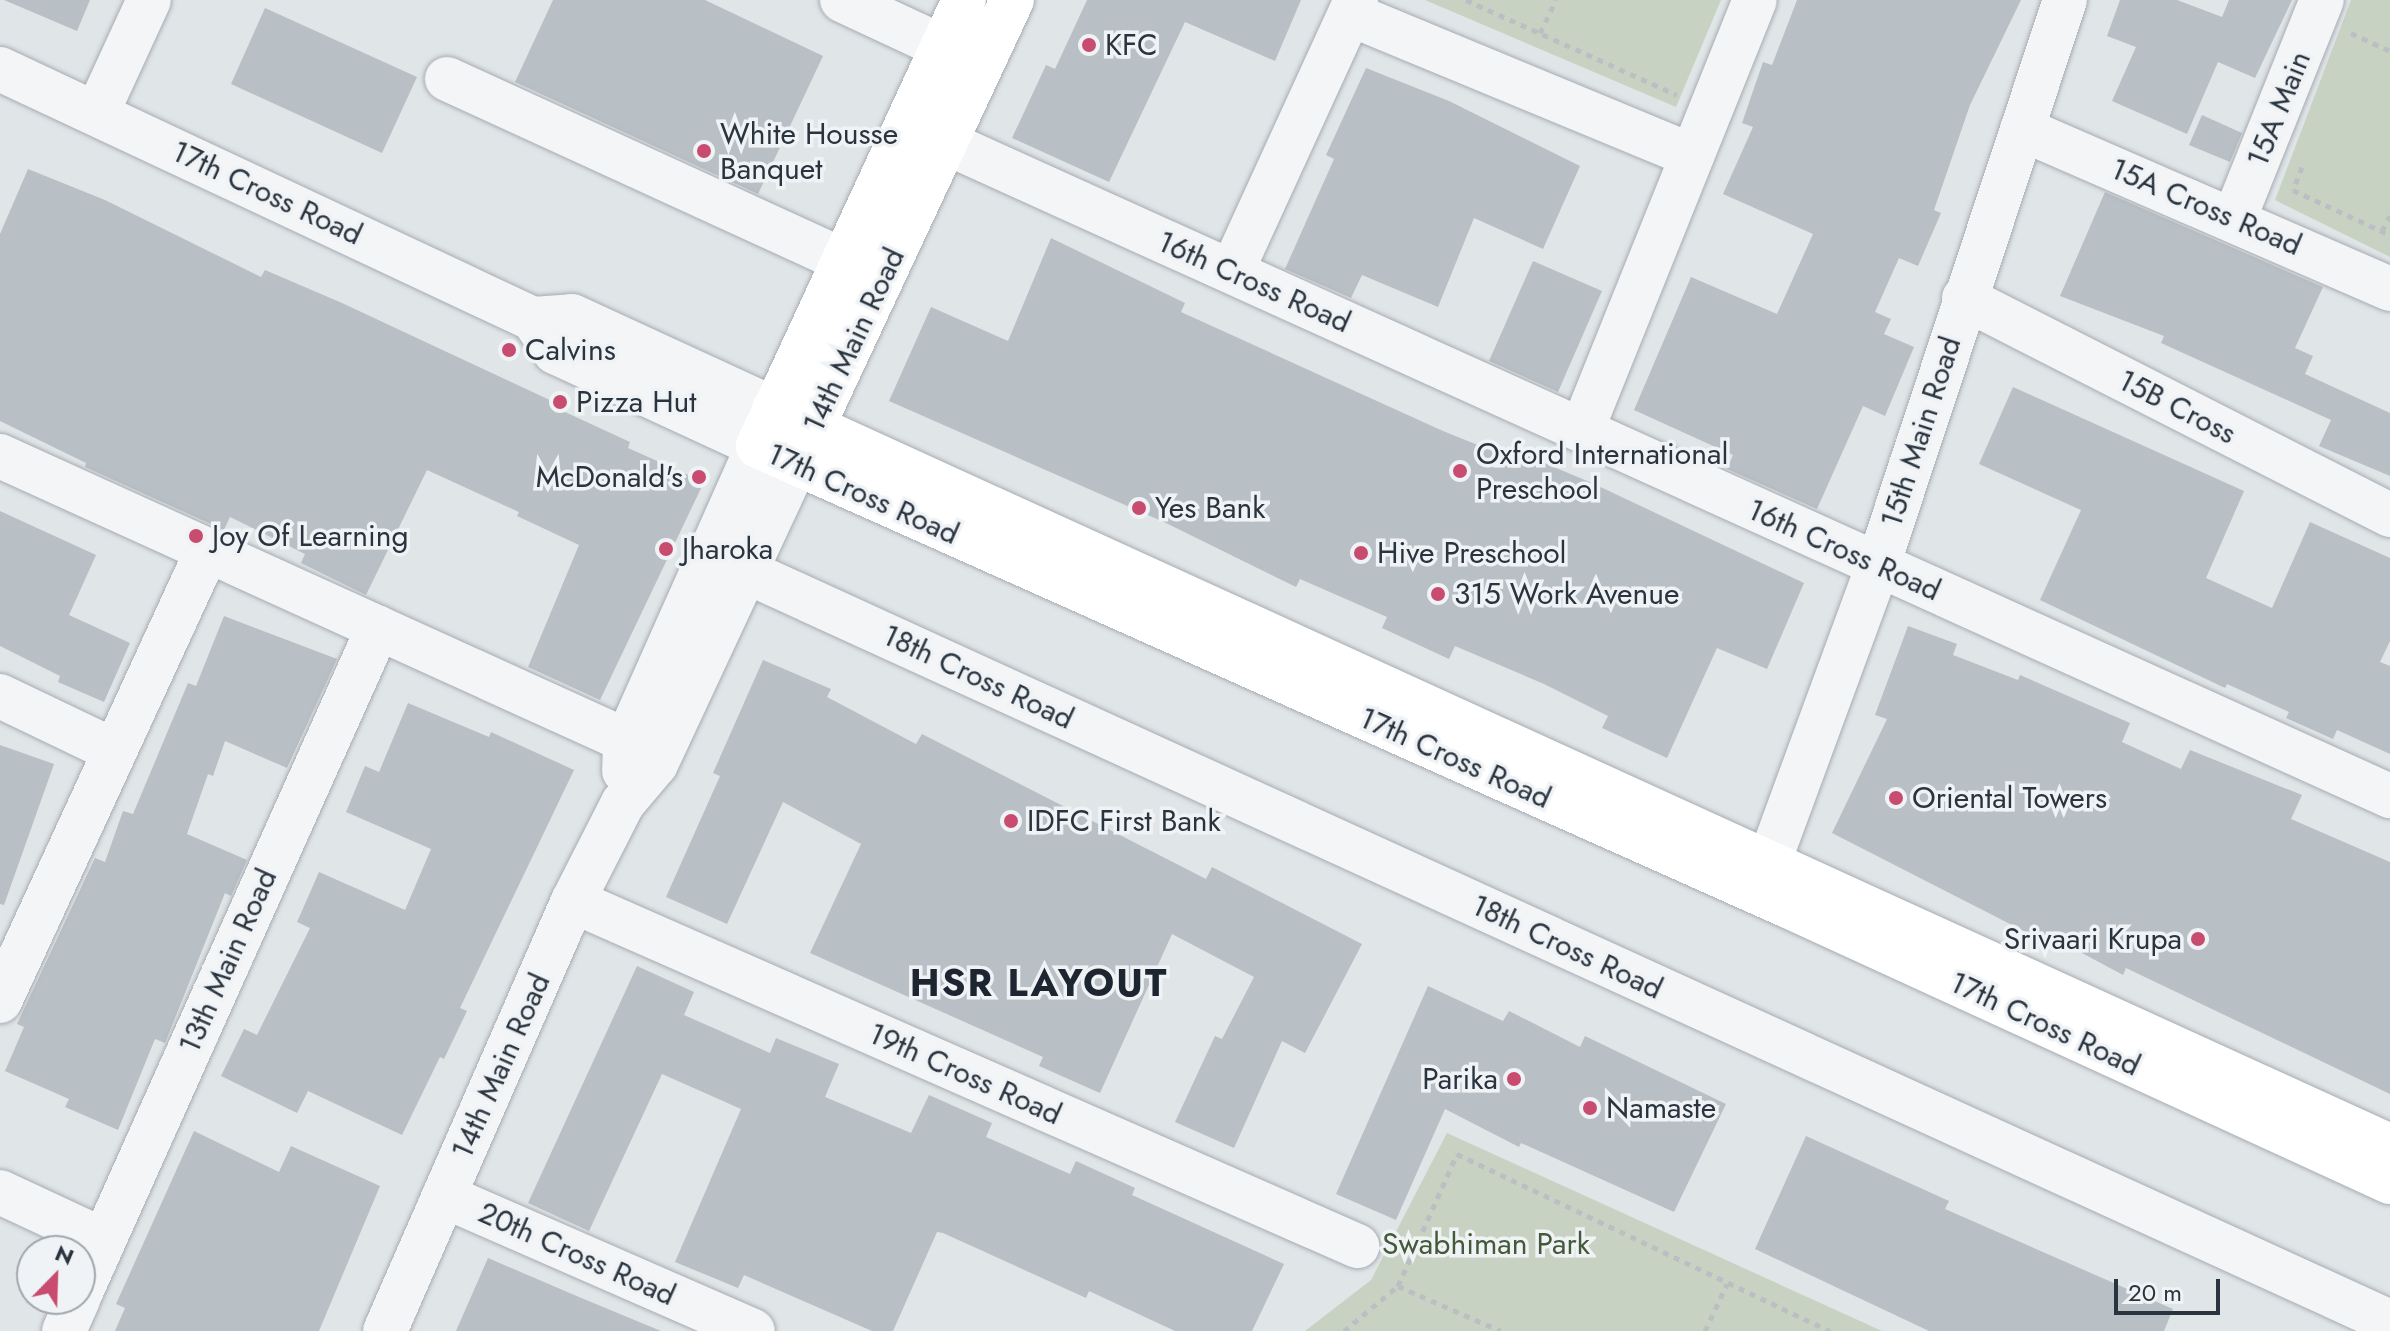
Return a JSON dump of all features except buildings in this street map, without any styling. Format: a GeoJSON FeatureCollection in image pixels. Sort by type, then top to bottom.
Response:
{"type":"FeatureCollection","features":[{"type":"Feature","properties":{"kind":"main road","name":"14th Main Road"},"geometry":{"type":"LineString","coordinates":[[785,436],[843,260],[964,0]]}},
{"type":"Feature","properties":{"kind":"main road","name":"14th Main Road"},"geometry":{"type":"LineString","coordinates":[[785,436],[949,144],[1012,0]]}},
{"type":"Feature","properties":{"kind":"main road","name":"17th Cross Road"},"geometry":{"type":"LineString","coordinates":[[785,436],[1769,862],[2390,1146]]}},
{"type":"Feature","properties":{"kind":"main road","name":"17th Cross Road"},"geometry":{"type":"LineString","coordinates":[[785,436],[1788,906],[2390,1182]]}},
{"type":"Feature","properties":{"kind":"street"},"geometry":{"type":"LineString","coordinates":[[97,113],[149,0]]}},
{"type":"Feature","properties":{"kind":"street"},"geometry":{"type":"LineString","coordinates":[[842,0],[943,47]]}},
{"type":"Feature","properties":{"kind":"street"},"geometry":{"type":"LineString","coordinates":[[1582,430],[1690,155],[1755,0]]}},
{"type":"Feature","properties":{"kind":"street","name":"15th Main Road"},"geometry":{"type":"LineString","coordinates":[[1769,862],[1878,565],[2065,0]]}},
{"type":"Feature","properties":{"kind":"street"},"geometry":{"type":"LineString","coordinates":[[1232,271],[1353,7],[1690,155]]}},
{"type":"Feature","properties":{"kind":"street","name":"15A Main"},"geometry":{"type":"LineString","coordinates":[[2235,217],[2339,11]]}},
{"type":"Feature","properties":{"kind":"street","name":"17th Cross Road"},"geometry":{"type":"LineString","coordinates":[[0,69],[533,319],[555,352],[785,436]]}},
{"type":"Feature","properties":{"kind":"street"},"geometry":{"type":"LineString","coordinates":[[447,79],[843,260]]}},
{"type":"Feature","properties":{"kind":"street","name":"15A Cross Road"},"geometry":{"type":"LineString","coordinates":[[2022,129],[2235,217],[2390,289]]}},
{"type":"Feature","properties":{"kind":"street","name":"16th Cross Road"},"geometry":{"type":"LineString","coordinates":[[949,144],[2390,796]]}},
{"type":"Feature","properties":{"kind":"street","name":"15B Cross"},"geometry":{"type":"LineString","coordinates":[[1964,298],[2390,515]]}},
{"type":"Feature","properties":{"kind":"street","name":"14th Main Road"},"geometry":{"type":"LineString","coordinates":[[385,1331],[573,901],[623,803],[656,764],[745,571],[785,436]]}},
{"type":"Feature","properties":{"kind":"street","name":"14th Main Road"},"geometry":{"type":"LineString","coordinates":[[623,803],[615,736],[785,436]]}},
{"type":"Feature","properties":{"kind":"street"},"geometry":{"type":"LineString","coordinates":[[0,456],[615,736]]}},
{"type":"Feature","properties":{"kind":"street"},"geometry":{"type":"LineString","coordinates":[[0,1001],[207,551]]}},
{"type":"Feature","properties":{"kind":"street","name":"18th Cross Road"},"geometry":{"type":"LineString","coordinates":[[745,571],[2390,1322]]}},
{"type":"Feature","properties":{"kind":"street","name":"13th Main Road"},"geometry":{"type":"LineString","coordinates":[[96,1256],[378,628]]}},
{"type":"Feature","properties":{"kind":"street"},"geometry":{"type":"LineString","coordinates":[[0,696],[115,751]]}},
{"type":"Feature","properties":{"kind":"street","name":"19th Cross Road"},"geometry":{"type":"LineString","coordinates":[[573,901],[1357,1246]]}},
{"type":"Feature","properties":{"kind":"street"},"geometry":{"type":"LineString","coordinates":[[0,1192],[103,1240]]}},
{"type":"Feature","properties":{"kind":"street","name":"20th Cross Road"},"geometry":{"type":"LineString","coordinates":[[444,1196],[753,1331]]}},
{"type":"Feature","properties":{"kind":"path"},"geometry":{"type":"LineString","coordinates":[[1466,0],[1679,96],[1684,83]]}},
{"type":"Feature","properties":{"kind":"path"},"geometry":{"type":"LineString","coordinates":[[1540,33],[1556,0]]}},
{"type":"Feature","properties":{"kind":"path"},"geometry":{"type":"LineString","coordinates":[[2339,11],[2351,33],[2390,51]]}},
{"type":"Feature","properties":{"kind":"path"},"geometry":{"type":"LineString","coordinates":[[2346,48],[2351,33]]}},
{"type":"Feature","properties":{"kind":"path"},"geometry":{"type":"LineString","coordinates":[[2304,161],[2293,190],[2390,235]]}},
{"type":"Feature","properties":{"kind":"path"},"geometry":{"type":"LineString","coordinates":[[2382,231],[2390,216]]}},
{"type":"Feature","properties":{"kind":"path"},"geometry":{"type":"LineString","coordinates":[[1344,1331],[1398,1286],[1457,1154],[1830,1331]]}},
{"type":"Feature","properties":{"kind":"path"},"geometry":{"type":"LineString","coordinates":[[1705,1331],[1727,1284]]}},
{"type":"Feature","properties":{"kind":"path"},"geometry":{"type":"LineString","coordinates":[[1398,1286],[1501,1331]]}},
{"type":"Feature","properties":{"kind":"green space"},"geometry":{"type":"Polygon","coordinates":[[[1425,0],[1721,0],[1676,107],[1425,0]]]}},
{"type":"Feature","properties":{"kind":"green space"},"geometry":{"type":"Polygon","coordinates":[[[2351,0],[2390,0],[2390,257],[2275,200],[2351,0]]]}},
{"type":"Feature","properties":{"kind":"green space","name":"Swabhiman Park"},"geometry":{"type":"Polygon","coordinates":[[[1447,1133],[1882,1331],[1305,1331],[1371,1280],[1447,1133]]]}},
{"type":"Feature","properties":{"kind":"place","name":"KFC"},"geometry":{"type":"Point","coordinates":[1089,45]}},
{"type":"Feature","properties":{"kind":"place","name":"White Housse Banquet"},"geometry":{"type":"Point","coordinates":[704,151]}},
{"type":"Feature","properties":{"kind":"place","name":"Calvins"},"geometry":{"type":"Point","coordinates":[509,350]}},
{"type":"Feature","properties":{"kind":"place","name":"Pizza Hut"},"geometry":{"type":"Point","coordinates":[560,402]}},
{"type":"Feature","properties":{"kind":"place","name":"Oxford International Preschool"},"geometry":{"type":"Point","coordinates":[1460,471]}},
{"type":"Feature","properties":{"kind":"place","name":"McDonald's"},"geometry":{"type":"Point","coordinates":[699,477]}},
{"type":"Feature","properties":{"kind":"place","name":"Yes Bank"},"geometry":{"type":"Point","coordinates":[1139,508]}},
{"type":"Feature","properties":{"kind":"place","name":"Joy Of Learning"},"geometry":{"type":"Point","coordinates":[196,536]}},
{"type":"Feature","properties":{"kind":"place","name":"Jharoka"},"geometry":{"type":"Point","coordinates":[666,549]}},
{"type":"Feature","properties":{"kind":"place","name":"Hive Preschool"},"geometry":{"type":"Point","coordinates":[1361,553]}},
{"type":"Feature","properties":{"kind":"place","name":"315 Work Avenue"},"geometry":{"type":"Point","coordinates":[1438,594]}},
{"type":"Feature","properties":{"kind":"place","name":"Oriental Towers"},"geometry":{"type":"Point","coordinates":[1896,798]}},
{"type":"Feature","properties":{"kind":"place","name":"IDFC First Bank"},"geometry":{"type":"Point","coordinates":[1011,821]}},
{"type":"Feature","properties":{"kind":"place","name":"Srivaari Krupa"},"geometry":{"type":"Point","coordinates":[2198,939]}},
{"type":"Feature","properties":{"kind":"place","name":"Parika"},"geometry":{"type":"Point","coordinates":[1514,1079]}},
{"type":"Feature","properties":{"kind":"place","name":"Namaste"},"geometry":{"type":"Point","coordinates":[1590,1108]}},
{"type":"Feature","properties":{"kind":"district","name":"HSR LAYOUT"},"geometry":{"type":"Point","coordinates":[1039,983]}}]}
